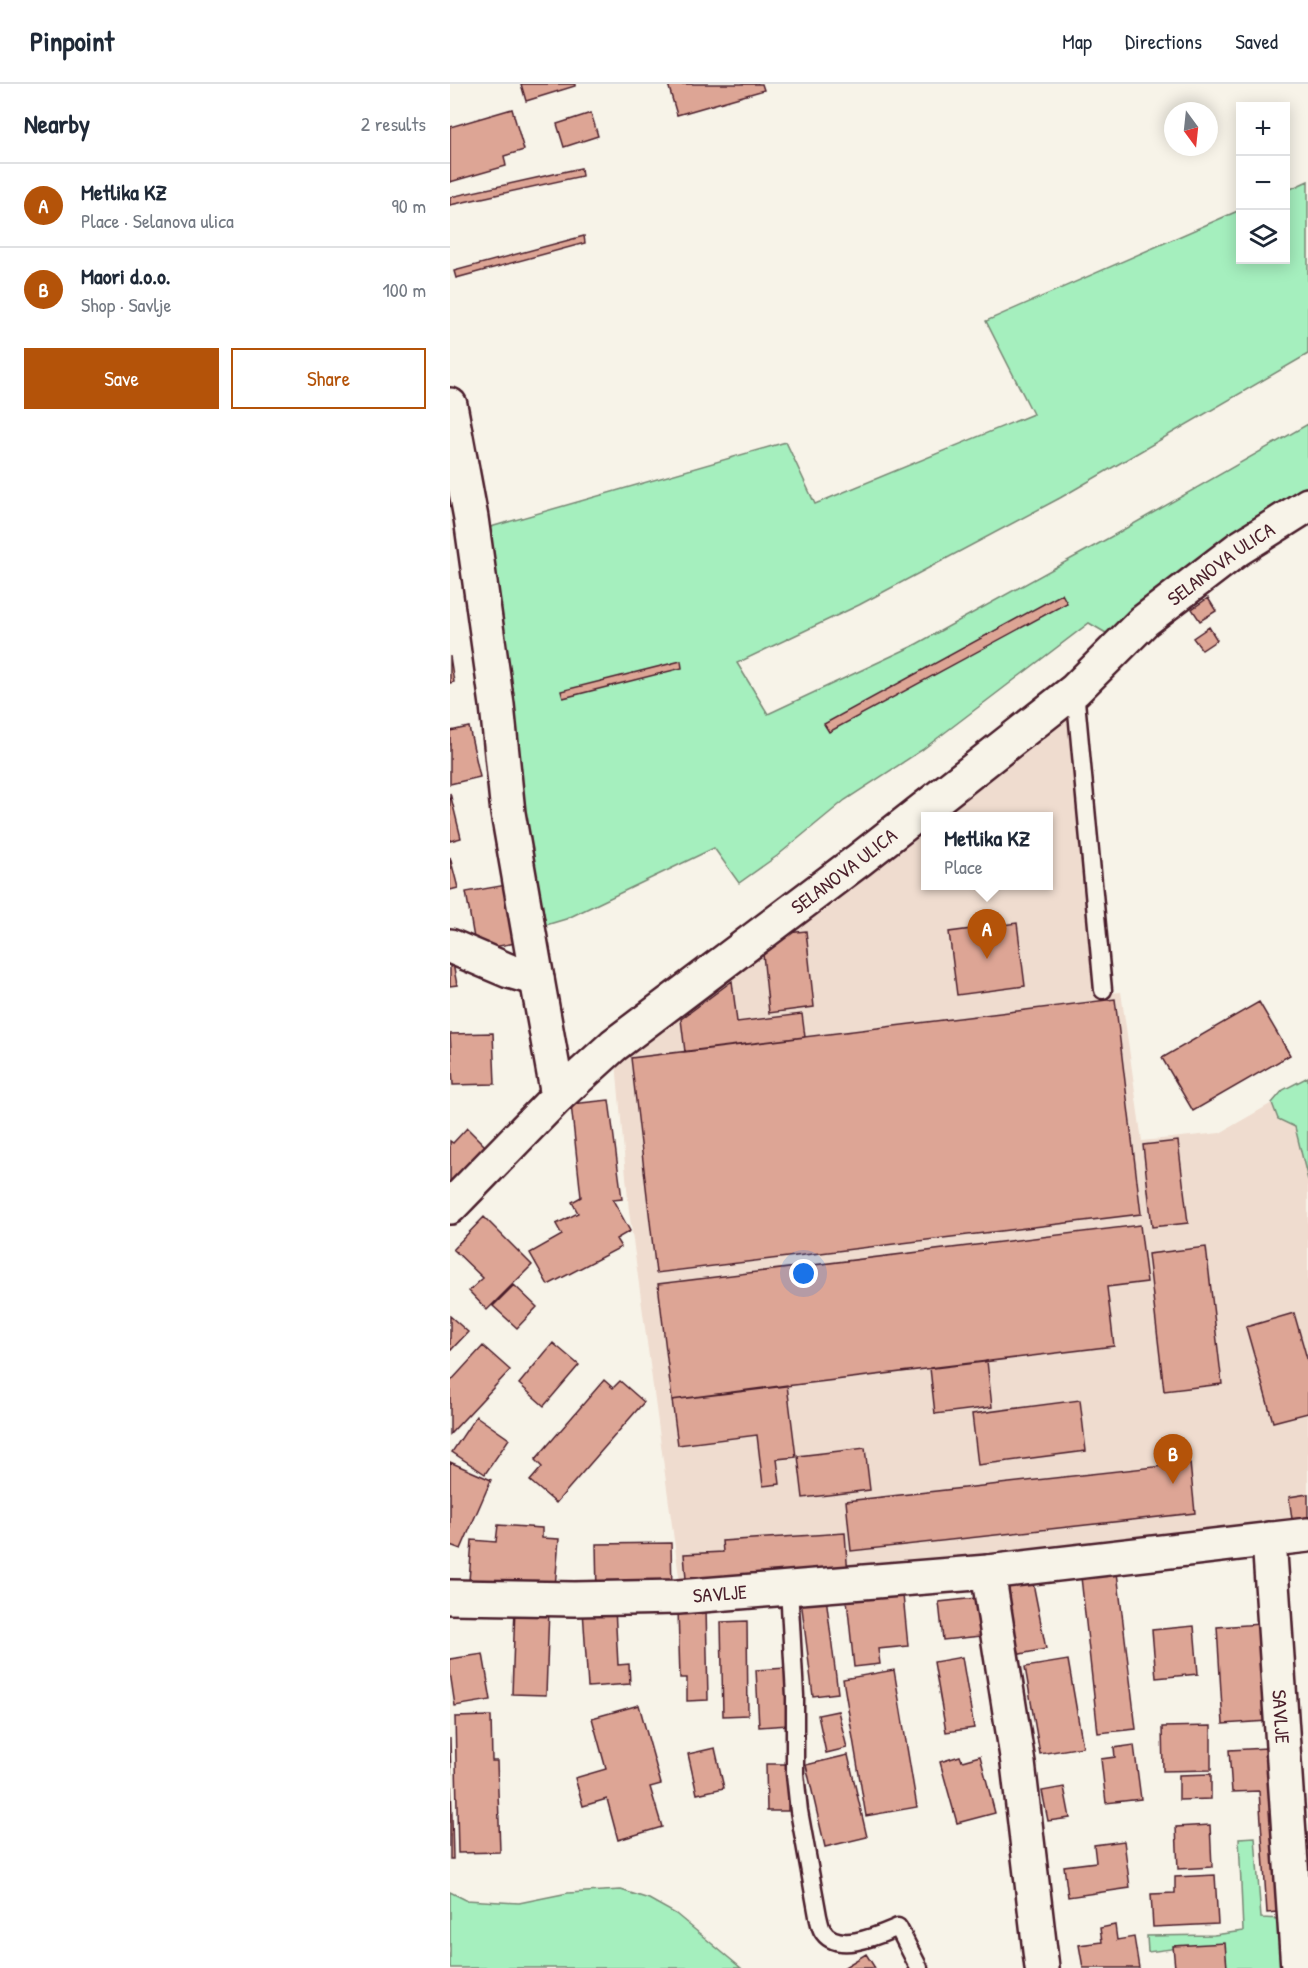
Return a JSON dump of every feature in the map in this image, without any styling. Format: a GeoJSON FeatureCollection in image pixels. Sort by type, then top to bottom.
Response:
{"type":"FeatureCollection","features":[{"type":"Feature","properties":{"kind":"street"},"geometry":{"type":"LineString","coordinates":[[450,405],[471,518],[497,705],[508,813],[558,1096]]}},
{"type":"Feature","properties":{"kind":"street","name":"SELANOVA ULICA"},"geometry":{"type":"LineString","coordinates":[[450,1207],[558,1096],[614,1045],[850,867],[1075,690],[1144,621],[1238,549],[1308,505]]}},
{"type":"Feature","properties":{"kind":"street"},"geometry":{"type":"LineString","coordinates":[[450,946],[509,971],[537,979]]}},
{"type":"Feature","properties":{"kind":"street","name":"SAVLJE"},"geometry":{"type":"LineString","coordinates":[[450,1597],[667,1598],[988,1572],[1308,1535]]}},
{"type":"Feature","properties":{"kind":"street","name":"SAVLJE"},"geometry":{"type":"LineString","coordinates":[[1269,1539],[1298,1968]]}},
{"type":"Feature","properties":{"kind":"street"},"geometry":{"type":"LineString","coordinates":[[988,1572],[1018,1763],[1042,1968]]}},
{"type":"Feature","properties":{"kind":"lane"},"geometry":{"type":"LineString","coordinates":[[1075,690],[1103,990]]}},
{"type":"Feature","properties":{"kind":"lane"},"geometry":{"type":"LineString","coordinates":[[789,1588],[795,1696],[795,1774],[799,1811],[823,1932],[835,1941],[852,1941],[870,1938],[898,1927],[919,1968]]}},
{"type":"Feature","properties":{"kind":"shaded area"},"geometry":{"type":"Polygon","coordinates":[[[1067,715],[1097,994],[1121,992],[1142,1141],[1220,1133],[1272,1103],[1278,1119],[1295,1126],[1308,1180],[1308,1522],[681,1591],[629,1211],[616,1062],[921,827],[921,890],[1053,890],[1053,812],[940,812],[1067,715]]]}},
{"type":"Feature","properties":{"kind":"green space"},"geometry":{"type":"Polygon","coordinates":[[[1308,181],[1308,354],[1060,498],[859,605],[737,663],[768,714],[913,646],[1116,534],[1308,424],[1308,489],[1256,522],[1106,633],[1089,623],[922,750],[845,800],[777,856],[739,883],[714,848],[566,919],[536,928],[480,530],[786,442],[815,504],[1033,414],[986,321],[1236,212],[1236,264],[1290,264],[1290,189],[1308,181]]]}},
{"type":"Feature","properties":{"kind":"green space"},"geometry":{"type":"Polygon","coordinates":[[[1308,1077],[1308,1180],[1295,1127],[1278,1119],[1272,1103],[1283,1090],[1308,1077]]]}},
{"type":"Feature","properties":{"kind":"green space"},"geometry":{"type":"Polygon","coordinates":[[[1255,1837],[1261,1918],[1284,1919],[1287,1968],[1188,1968],[1186,1947],[1148,1952],[1147,1936],[1214,1935],[1243,1931],[1239,1838],[1255,1837]]]}},
{"type":"Feature","properties":{"kind":"green space"},"geometry":{"type":"Polygon","coordinates":[[[621,1890],[649,1899],[676,1914],[741,1968],[450,1968],[450,1892],[466,1900],[519,1903],[568,1893],[621,1890]]]}},
{"type":"Feature","properties":{"kind":"building"},"geometry":{"type":"Polygon","coordinates":[[[521,84],[575,84],[575,86],[526,101],[521,84]]]}},
{"type":"Feature","properties":{"kind":"building"},"geometry":{"type":"Polygon","coordinates":[[[668,84],[762,84],[764,90],[677,115],[668,84]]]}},
{"type":"Feature","properties":{"kind":"building"},"geometry":{"type":"Polygon","coordinates":[[[512,109],[524,150],[504,156],[506,166],[450,182],[450,127],[512,109]]]}},
{"type":"Feature","properties":{"kind":"building"},"geometry":{"type":"Polygon","coordinates":[[[591,113],[598,136],[564,147],[557,124],[591,113]]]}},
{"type":"Feature","properties":{"kind":"building"},"geometry":{"type":"Polygon","coordinates":[[[581,168],[582,176],[450,205],[450,197],[581,168]]]}},
{"type":"Feature","properties":{"kind":"building"},"geometry":{"type":"Polygon","coordinates":[[[584,236],[585,243],[456,278],[454,271],[584,236]]]}},
{"type":"Feature","properties":{"kind":"building"},"geometry":{"type":"Polygon","coordinates":[[[1062,594],[1067,603],[829,732],[824,724],[1062,594]]]}},
{"type":"Feature","properties":{"kind":"building"},"geometry":{"type":"Polygon","coordinates":[[[1208,598],[1216,611],[1200,621],[1192,609],[1208,598]]]}},
{"type":"Feature","properties":{"kind":"building"},"geometry":{"type":"Polygon","coordinates":[[[1209,627],[1217,640],[1202,650],[1193,638],[1209,627]]]}},
{"type":"Feature","properties":{"kind":"building"},"geometry":{"type":"Polygon","coordinates":[[[450,656],[454,682],[450,683],[450,656]]]}},
{"type":"Feature","properties":{"kind":"building"},"geometry":{"type":"Polygon","coordinates":[[[681,661],[682,668],[563,698],[561,691],[681,661]]]}},
{"type":"Feature","properties":{"kind":"building"},"geometry":{"type":"Polygon","coordinates":[[[469,727],[480,777],[450,784],[450,731],[469,727]]]}},
{"type":"Feature","properties":{"kind":"building"},"geometry":{"type":"Polygon","coordinates":[[[450,793],[461,838],[450,841],[450,793]]]}},
{"type":"Feature","properties":{"kind":"building"},"geometry":{"type":"Polygon","coordinates":[[[450,857],[458,888],[450,890],[450,857]]]}},
{"type":"Feature","properties":{"kind":"building"},"geometry":{"type":"Polygon","coordinates":[[[506,885],[516,943],[476,950],[466,892],[506,885]]]}},
{"type":"Feature","properties":{"kind":"building"},"geometry":{"type":"Polygon","coordinates":[[[1017,923],[1025,986],[957,995],[949,932],[1017,923]]]}},
{"type":"Feature","properties":{"kind":"building"},"geometry":{"type":"Polygon","coordinates":[[[806,931],[814,1007],[769,1013],[763,954],[787,933],[806,931]]]}},
{"type":"Feature","properties":{"kind":"building"},"geometry":{"type":"Polygon","coordinates":[[[452,958],[457,985],[450,986],[450,959],[452,958]]]}},
{"type":"Feature","properties":{"kind":"building"},"geometry":{"type":"Polygon","coordinates":[[[732,981],[737,1022],[802,1014],[805,1037],[685,1052],[681,1019],[732,981]]]}},
{"type":"Feature","properties":{"kind":"building"},"geometry":{"type":"Polygon","coordinates":[[[1115,999],[1141,1214],[656,1273],[631,1058],[1115,999]]]}},
{"type":"Feature","properties":{"kind":"building"},"geometry":{"type":"Polygon","coordinates":[[[1259,1002],[1290,1055],[1193,1111],[1162,1058],[1259,1002]]]}},
{"type":"Feature","properties":{"kind":"building"},"geometry":{"type":"Polygon","coordinates":[[[493,1033],[495,1084],[453,1085],[450,1034],[493,1033]]]}},
{"type":"Feature","properties":{"kind":"building"},"geometry":{"type":"Polygon","coordinates":[[[609,1100],[622,1199],[613,1200],[630,1231],[616,1239],[621,1247],[548,1285],[530,1253],[562,1235],[556,1224],[578,1213],[572,1202],[581,1197],[571,1104],[609,1100]]]}},
{"type":"Feature","properties":{"kind":"building"},"geometry":{"type":"Polygon","coordinates":[[[467,1128],[490,1151],[450,1192],[450,1141],[453,1143],[467,1128]]]}},
{"type":"Feature","properties":{"kind":"building"},"geometry":{"type":"Polygon","coordinates":[[[1178,1141],[1188,1223],[1152,1227],[1143,1145],[1178,1141]]]}},
{"type":"Feature","properties":{"kind":"building"},"geometry":{"type":"Polygon","coordinates":[[[484,1217],[532,1265],[487,1310],[469,1291],[483,1278],[453,1249],[484,1217]]]}},
{"type":"Feature","properties":{"kind":"building"},"geometry":{"type":"Polygon","coordinates":[[[1140,1225],[1147,1282],[1107,1287],[1114,1346],[672,1400],[658,1284],[1140,1225]]]}},
{"type":"Feature","properties":{"kind":"building"},"geometry":{"type":"Polygon","coordinates":[[[1206,1247],[1222,1384],[1164,1391],[1148,1254],[1206,1247]]]}},
{"type":"Feature","properties":{"kind":"building"},"geometry":{"type":"Polygon","coordinates":[[[514,1285],[537,1307],[517,1328],[493,1306],[514,1285]]]}},
{"type":"Feature","properties":{"kind":"building"},"geometry":{"type":"Polygon","coordinates":[[[1294,1313],[1308,1362],[1308,1413],[1273,1422],[1246,1327],[1294,1313]]]}},
{"type":"Feature","properties":{"kind":"building"},"geometry":{"type":"Polygon","coordinates":[[[450,1316],[468,1332],[450,1351],[450,1316]]]}},
{"type":"Feature","properties":{"kind":"building"},"geometry":{"type":"Polygon","coordinates":[[[553,1343],[579,1365],[544,1406],[519,1384],[553,1343]]]}},
{"type":"Feature","properties":{"kind":"building"},"geometry":{"type":"Polygon","coordinates":[[[483,1346],[510,1370],[450,1434],[450,1382],[483,1346]]]}},
{"type":"Feature","properties":{"kind":"building"},"geometry":{"type":"Polygon","coordinates":[[[987,1361],[992,1407],[935,1414],[930,1368],[987,1361]]]}},
{"type":"Feature","properties":{"kind":"building"},"geometry":{"type":"Polygon","coordinates":[[[604,1380],[613,1388],[620,1381],[644,1402],[556,1503],[530,1481],[542,1467],[535,1460],[604,1380]]]}},
{"type":"Feature","properties":{"kind":"building"},"geometry":{"type":"Polygon","coordinates":[[[787,1385],[796,1457],[777,1459],[780,1484],[763,1486],[757,1435],[678,1445],[672,1400],[787,1385]]]}},
{"type":"Feature","properties":{"kind":"building"},"geometry":{"type":"Polygon","coordinates":[[[1080,1400],[1086,1451],[978,1465],[972,1414],[1080,1400]]]}},
{"type":"Feature","properties":{"kind":"building"},"geometry":{"type":"Polygon","coordinates":[[[476,1416],[509,1439],[485,1474],[452,1452],[476,1416]]]}},
{"type":"Feature","properties":{"kind":"building"},"geometry":{"type":"Polygon","coordinates":[[[865,1448],[870,1490],[803,1498],[798,1456],[865,1448]]]}},
{"type":"Feature","properties":{"kind":"building"},"geometry":{"type":"Polygon","coordinates":[[[450,1462],[491,1480],[461,1549],[450,1545],[450,1462]]]}},
{"type":"Feature","properties":{"kind":"building"},"geometry":{"type":"Polygon","coordinates":[[[1190,1463],[1195,1513],[851,1551],[846,1501],[1190,1463]]]}},
{"type":"Feature","properties":{"kind":"building"},"geometry":{"type":"Polygon","coordinates":[[[1308,1494],[1308,1517],[1292,1519],[1289,1497],[1308,1494]]]}},
{"type":"Feature","properties":{"kind":"building"},"geometry":{"type":"Polygon","coordinates":[[[498,1525],[542,1528],[542,1538],[559,1539],[555,1587],[469,1581],[472,1540],[496,1542],[498,1525]]]}},
{"type":"Feature","properties":{"kind":"building"},"geometry":{"type":"Polygon","coordinates":[[[845,1533],[848,1576],[725,1584],[725,1577],[686,1579],[684,1554],[723,1552],[722,1541],[845,1533]]]}},
{"type":"Feature","properties":{"kind":"building"},"geometry":{"type":"Polygon","coordinates":[[[671,1543],[672,1592],[597,1594],[596,1544],[671,1543]]]}},
{"type":"Feature","properties":{"kind":"building"},"geometry":{"type":"Polygon","coordinates":[[[1116,1564],[1136,1729],[1098,1733],[1080,1568],[1116,1564]]]}},
{"type":"Feature","properties":{"kind":"building"},"geometry":{"type":"Polygon","coordinates":[[[1032,1578],[1046,1649],[1015,1655],[1001,1585],[1032,1578]]]}},
{"type":"Feature","properties":{"kind":"building"},"geometry":{"type":"Polygon","coordinates":[[[903,1595],[908,1646],[878,1649],[880,1664],[854,1667],[847,1600],[903,1595]]]}},
{"type":"Feature","properties":{"kind":"building"},"geometry":{"type":"Polygon","coordinates":[[[826,1597],[838,1693],[813,1696],[801,1600],[826,1597]]]}},
{"type":"Feature","properties":{"kind":"building"},"geometry":{"type":"Polygon","coordinates":[[[976,1598],[981,1636],[943,1640],[939,1602],[976,1598]]]}},
{"type":"Feature","properties":{"kind":"building"},"geometry":{"type":"Polygon","coordinates":[[[515,1607],[549,1608],[546,1695],[512,1694],[515,1607]]]}},
{"type":"Feature","properties":{"kind":"building"},"geometry":{"type":"Polygon","coordinates":[[[615,1608],[618,1665],[629,1664],[630,1684],[588,1687],[583,1610],[615,1608]]]}},
{"type":"Feature","properties":{"kind":"building"},"geometry":{"type":"Polygon","coordinates":[[[706,1608],[708,1700],[687,1701],[687,1678],[680,1678],[678,1609],[706,1608]]]}},
{"type":"Feature","properties":{"kind":"building"},"geometry":{"type":"Polygon","coordinates":[[[747,1621],[748,1715],[723,1716],[721,1622],[747,1621]]]}},
{"type":"Feature","properties":{"kind":"building"},"geometry":{"type":"Polygon","coordinates":[[[1261,1624],[1268,1721],[1223,1724],[1217,1627],[1261,1624]]]}},
{"type":"Feature","properties":{"kind":"building"},"geometry":{"type":"Polygon","coordinates":[[[1194,1626],[1198,1674],[1156,1678],[1152,1630],[1194,1626]]]}},
{"type":"Feature","properties":{"kind":"building"},"geometry":{"type":"Polygon","coordinates":[[[483,1654],[491,1700],[455,1706],[450,1659],[483,1654]]]}},
{"type":"Feature","properties":{"kind":"building"},"geometry":{"type":"Polygon","coordinates":[[[962,1657],[974,1728],[946,1732],[934,1662],[962,1657]]]}},
{"type":"Feature","properties":{"kind":"building"},"geometry":{"type":"Polygon","coordinates":[[[1068,1660],[1083,1747],[1040,1754],[1025,1667],[1068,1660]]]}},
{"type":"Feature","properties":{"kind":"building"},"geometry":{"type":"Polygon","coordinates":[[[786,1668],[789,1725],[759,1727],[756,1670],[786,1668]]]}},
{"type":"Feature","properties":{"kind":"building"},"geometry":{"type":"Polygon","coordinates":[[[894,1670],[917,1807],[866,1816],[843,1679],[894,1670]]]}},
{"type":"Feature","properties":{"kind":"building"},"geometry":{"type":"Polygon","coordinates":[[[639,1705],[661,1784],[650,1787],[662,1827],[618,1840],[607,1799],[583,1806],[575,1778],[606,1769],[592,1718],[639,1705]]]}},
{"type":"Feature","properties":{"kind":"building"},"geometry":{"type":"Polygon","coordinates":[[[838,1711],[847,1748],[826,1753],[818,1715],[838,1711]]]}},
{"type":"Feature","properties":{"kind":"building"},"geometry":{"type":"Polygon","coordinates":[[[491,1716],[492,1761],[497,1761],[500,1852],[458,1853],[455,1717],[491,1716]]]}},
{"type":"Feature","properties":{"kind":"building"},"geometry":{"type":"Polygon","coordinates":[[[1211,1726],[1211,1770],[1163,1771],[1162,1727],[1211,1726]]]}},
{"type":"Feature","properties":{"kind":"building"},"geometry":{"type":"Polygon","coordinates":[[[450,1738],[453,1859],[450,1859],[450,1738]]]}},
{"type":"Feature","properties":{"kind":"building"},"geometry":{"type":"Polygon","coordinates":[[[1134,1745],[1141,1799],[1106,1803],[1101,1759],[1115,1757],[1114,1748],[1134,1745]]]}},
{"type":"Feature","properties":{"kind":"building"},"geometry":{"type":"Polygon","coordinates":[[[715,1748],[724,1788],[697,1794],[688,1754],[715,1748]]]}},
{"type":"Feature","properties":{"kind":"building"},"geometry":{"type":"Polygon","coordinates":[[[1267,1748],[1277,1912],[1267,1913],[1259,1791],[1232,1792],[1229,1750],[1267,1748]]]}},
{"type":"Feature","properties":{"kind":"building"},"geometry":{"type":"Polygon","coordinates":[[[848,1755],[867,1837],[825,1847],[806,1765],[848,1755]]]}},
{"type":"Feature","properties":{"kind":"building"},"geometry":{"type":"Polygon","coordinates":[[[960,1756],[962,1761],[980,1756],[995,1813],[957,1823],[940,1762],[960,1756]]]}},
{"type":"Feature","properties":{"kind":"building"},"geometry":{"type":"Polygon","coordinates":[[[766,1764],[788,1764],[788,1811],[767,1811],[766,1764]]]}},
{"type":"Feature","properties":{"kind":"building"},"geometry":{"type":"Polygon","coordinates":[[[1211,1774],[1211,1799],[1179,1800],[1179,1775],[1211,1774]]]}},
{"type":"Feature","properties":{"kind":"building"},"geometry":{"type":"Polygon","coordinates":[[[1064,1787],[1070,1818],[1048,1821],[1042,1791],[1064,1787]]]}},
{"type":"Feature","properties":{"kind":"building"},"geometry":{"type":"Polygon","coordinates":[[[1210,1825],[1212,1867],[1178,1869],[1176,1827],[1210,1825]]]}},
{"type":"Feature","properties":{"kind":"building"},"geometry":{"type":"Polygon","coordinates":[[[1124,1841],[1130,1888],[1068,1897],[1064,1866],[1096,1862],[1094,1845],[1124,1841]]]}},
{"type":"Feature","properties":{"kind":"building"},"geometry":{"type":"Polygon","coordinates":[[[1215,1875],[1218,1924],[1153,1927],[1151,1894],[1175,1893],[1175,1877],[1215,1875]]]}},
{"type":"Feature","properties":{"kind":"building"},"geometry":{"type":"Polygon","coordinates":[[[1115,1925],[1117,1940],[1134,1937],[1139,1968],[1083,1968],[1079,1945],[1102,1942],[1100,1928],[1115,1925]]]}},
{"type":"Feature","properties":{"kind":"building"},"geometry":{"type":"Polygon","coordinates":[[[1225,1943],[1227,1968],[1175,1968],[1173,1946],[1225,1943]]]}},
{"type":"Feature","properties":{"kind":"building"},"geometry":{"type":"Polygon","coordinates":[[[866,1954],[875,1968],[843,1968],[866,1954]]]}},
{"type":"Feature","properties":{"kind":"place","name":"Metlika KZ"},"geometry":{"type":"Point","coordinates":[987,959]}},
{"type":"Feature","properties":{"kind":"place","name":"Maori d.o.o."},"geometry":{"type":"Point","coordinates":[1173,1484]}}]}
